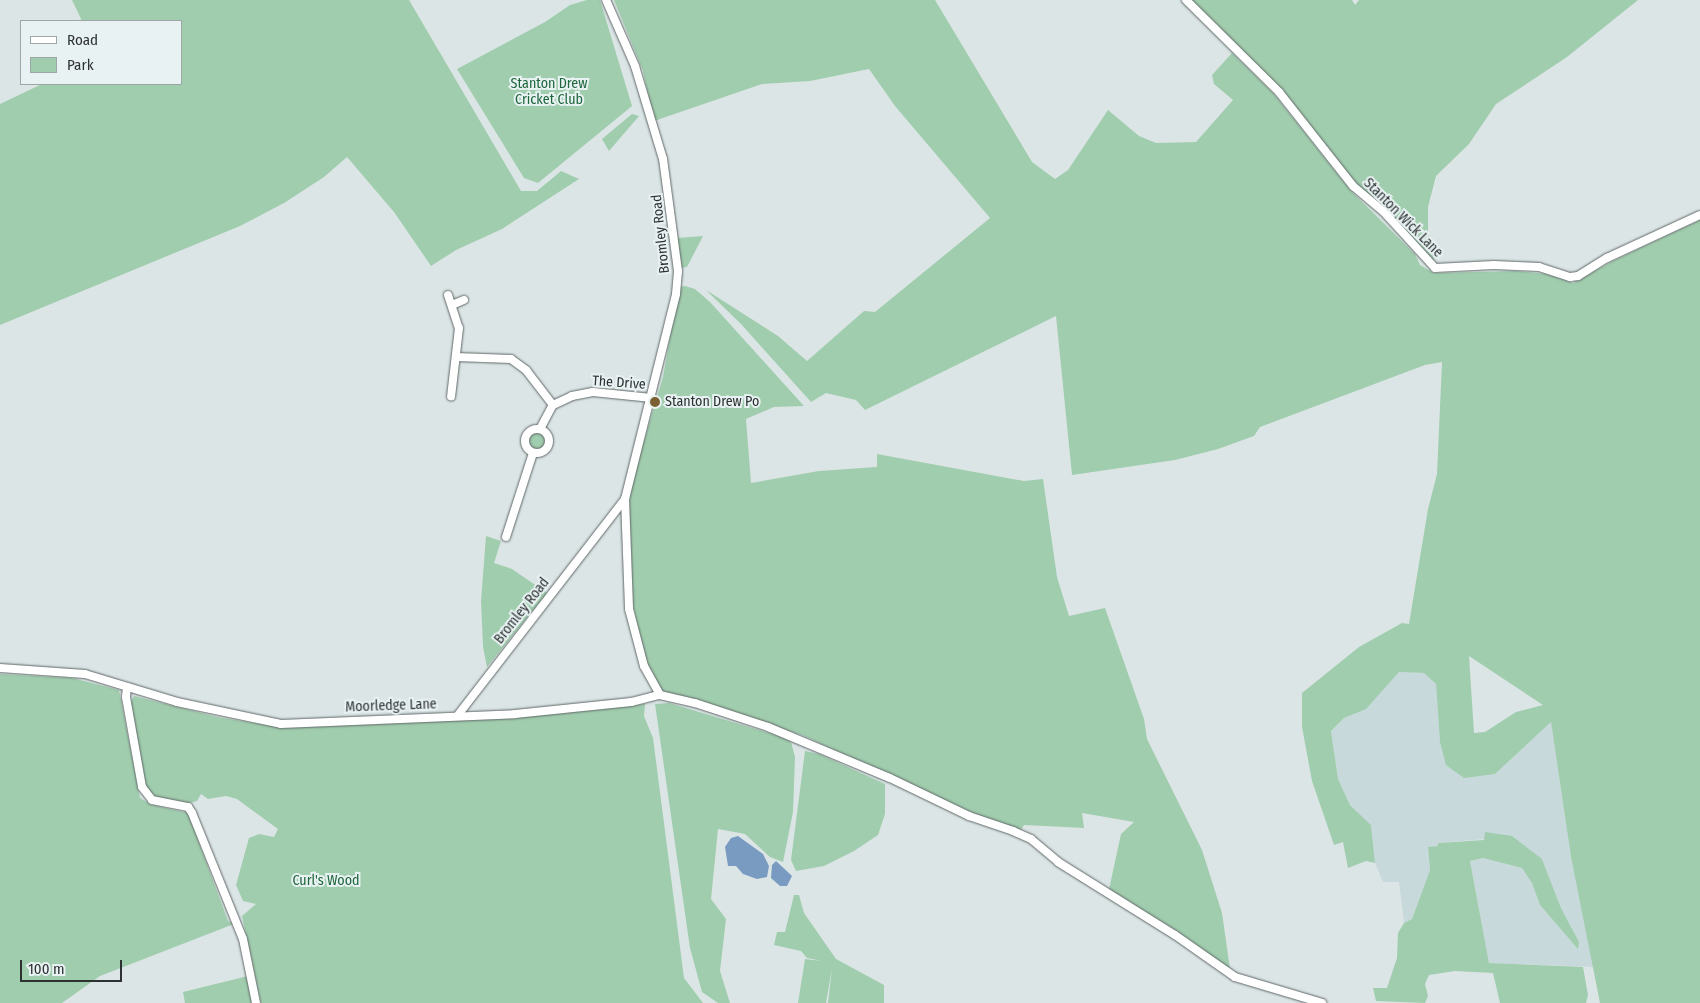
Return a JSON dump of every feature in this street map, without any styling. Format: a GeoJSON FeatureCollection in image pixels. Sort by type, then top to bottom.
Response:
{"type":"FeatureCollection","features":[{"type":"Feature","properties":{"kind":"street","name":"Bromley Road"},"geometry":{"type":"LineString","coordinates":[[606,0],[643,92],[663,159],[671,208],[678,279],[652,398],[625,499],[629,609],[644,666],[660,695]]}},
{"type":"Feature","properties":{"kind":"street","name":"Stanton Wick Lane"},"geometry":{"type":"LineString","coordinates":[[1186,0],[1279,92],[1353,186],[1383,211],[1435,268],[1494,265],[1539,267],[1570,277],[1578,276],[1607,258],[1700,215]]}},
{"type":"Feature","properties":{"kind":"street"},"geometry":{"type":"LineString","coordinates":[[448,295],[458,328],[452,397]]}},
{"type":"Feature","properties":{"kind":"street"},"geometry":{"type":"LineString","coordinates":[[452,305],[464,300]]}},
{"type":"Feature","properties":{"kind":"street"},"geometry":{"type":"LineString","coordinates":[[456,357],[511,359],[526,370],[553,405],[540,429]]}},
{"type":"Feature","properties":{"kind":"street","name":"The Drive"},"geometry":{"type":"LineString","coordinates":[[553,405],[572,396],[593,392],[652,398]]}},
{"type":"Feature","properties":{"kind":"street"},"geometry":{"type":"LineString","coordinates":[[532,429],[540,429],[548,434],[549,445],[542,452],[533,452],[526,447],[526,436],[532,429]]}},
{"type":"Feature","properties":{"kind":"street"},"geometry":{"type":"LineString","coordinates":[[506,537],[533,452]]}},
{"type":"Feature","properties":{"kind":"street","name":"Bromley Road"},"geometry":{"type":"LineString","coordinates":[[458,715],[625,499]]}},
{"type":"Feature","properties":{"kind":"street","name":"Moorledge Lane"},"geometry":{"type":"LineString","coordinates":[[0,668],[85,674],[178,702],[281,724],[563,709],[653,699],[660,695]]}},
{"type":"Feature","properties":{"kind":"street"},"geometry":{"type":"LineString","coordinates":[[127,687],[128,710],[142,787],[152,800],[188,807],[192,813],[244,939],[256,1003]]}},
{"type":"Feature","properties":{"kind":"street"},"geometry":{"type":"LineString","coordinates":[[660,695],[695,703],[768,726],[890,778],[969,816],[1014,831],[1031,839],[1058,862],[1175,936],[1234,977],[1322,1003]]}},
{"type":"Feature","properties":{"kind":"shaded area"},"geometry":{"type":"Polygon","coordinates":[[[1399,672],[1424,673],[1436,684],[1440,742],[1495,774],[1551,722],[1571,857],[1594,967],[1489,963],[1470,861],[1483,858],[1522,868],[1532,882],[1540,905],[1578,948],[1579,942],[1561,908],[1542,859],[1485,833],[1485,839],[1438,843],[1438,846],[1428,847],[1430,870],[1412,919],[1404,923],[1399,882],[1383,882],[1375,863],[1371,825],[1350,805],[1338,779],[1331,731],[1344,718],[1366,708],[1399,672]]]}},
{"type":"Feature","properties":{"kind":"green space"},"geometry":{"type":"Polygon","coordinates":[[[72,0],[409,0],[521,191],[537,191],[561,171],[579,179],[502,229],[456,250],[431,266],[394,212],[347,157],[324,177],[284,203],[240,226],[0,325],[0,104],[40,85],[182,85],[182,20],[82,20],[72,0]]]}},
{"type":"Feature","properties":{"kind":"green space","name":"Stanton Drew Cricket Club"},"geometry":{"type":"Polygon","coordinates":[[[587,0],[600,0],[632,106],[538,183],[524,178],[457,69],[545,22],[570,5],[587,0]]]}},
{"type":"Feature","properties":{"kind":"green space"},"geometry":{"type":"Polygon","coordinates":[[[614,0],[935,0],[1032,162],[1055,179],[1068,170],[1108,110],[1139,136],[1156,143],[1196,142],[1233,100],[1214,84],[1212,75],[1232,53],[1273,93],[1351,191],[1415,254],[1420,265],[1434,273],[1516,271],[1547,274],[1573,283],[1613,261],[1700,220],[1700,1003],[1600,1003],[1571,857],[1551,722],[1495,774],[1464,778],[1446,765],[1440,742],[1436,684],[1424,673],[1399,672],[1366,709],[1344,718],[1331,731],[1338,779],[1350,805],[1371,825],[1375,863],[1366,861],[1348,868],[1343,842],[1334,845],[1312,781],[1302,727],[1302,693],[1359,647],[1402,623],[1409,624],[1428,509],[1437,474],[1442,362],[1425,365],[1260,427],[1254,436],[1218,449],[1175,460],[1072,475],[1056,316],[865,410],[856,400],[826,393],[811,402],[741,324],[706,290],[778,336],[807,361],[864,311],[875,312],[990,218],[895,106],[869,69],[810,81],[762,84],[654,121],[643,71],[614,0]],[[1469,656],[1474,733],[1485,732],[1516,712],[1543,705],[1469,656]]]}},
{"type":"Feature","properties":{"kind":"green space"},"geometry":{"type":"Polygon","coordinates":[[[1191,0],[1352,0],[1355,5],[1359,0],[1638,0],[1567,57],[1496,104],[1469,144],[1436,176],[1428,207],[1428,233],[1435,264],[1353,182],[1280,88],[1191,0]]]}},
{"type":"Feature","properties":{"kind":"green space"},"geometry":{"type":"Polygon","coordinates":[[[632,114],[639,116],[609,151],[602,139],[632,114]]]}},
{"type":"Feature","properties":{"kind":"green space"},"geometry":{"type":"Polygon","coordinates":[[[703,236],[687,267],[680,268],[677,238],[703,236]]]}},
{"type":"Feature","properties":{"kind":"green space"},"geometry":{"type":"Polygon","coordinates":[[[685,286],[695,289],[710,302],[804,406],[774,407],[746,419],[751,483],[819,471],[877,467],[877,454],[1024,481],[1043,479],[1057,577],[1069,616],[1105,608],[1144,719],[1147,739],[1202,850],[1222,913],[1230,969],[1108,894],[1121,834],[1134,822],[1082,813],[1084,828],[1024,825],[1020,831],[970,812],[802,735],[664,692],[656,685],[645,657],[633,605],[629,491],[663,377],[679,287],[685,286]]]}},
{"type":"Feature","properties":{"kind":"green space"},"geometry":{"type":"Polygon","coordinates":[[[537,432],[543,435],[546,441],[543,447],[537,450],[531,447],[528,441],[531,435],[537,432]]]}},
{"type":"Feature","properties":{"kind":"green space"},"geometry":{"type":"Polygon","coordinates":[[[486,536],[501,541],[494,563],[512,569],[547,593],[487,667],[483,647],[481,601],[486,536]]]}},
{"type":"Feature","properties":{"kind":"green space"},"geometry":{"type":"Polygon","coordinates":[[[0,674],[72,678],[119,690],[140,798],[152,805],[188,813],[228,921],[234,924],[100,976],[62,1003],[0,1003],[0,674]]]}},
{"type":"Feature","properties":{"kind":"green space","name":"Curl's Wood"},"geometry":{"type":"Polygon","coordinates":[[[134,696],[217,717],[284,728],[508,718],[645,704],[644,716],[653,738],[684,978],[703,1003],[261,1003],[242,916],[256,904],[243,901],[236,885],[249,838],[259,834],[274,837],[278,829],[237,799],[226,796],[208,799],[201,794],[197,801],[189,803],[153,797],[146,789],[130,703],[134,696]]]}},
{"type":"Feature","properties":{"kind":"green space"},"geometry":{"type":"Polygon","coordinates":[[[669,703],[782,737],[791,742],[795,757],[793,812],[783,862],[770,857],[745,834],[718,829],[711,899],[726,919],[720,971],[730,1003],[718,1003],[702,992],[690,948],[655,704],[669,703]]]}},
{"type":"Feature","properties":{"kind":"green space"},"geometry":{"type":"Polygon","coordinates":[[[805,751],[819,754],[885,784],[885,814],[878,835],[854,851],[824,866],[796,871],[791,860],[805,751]]]}},
{"type":"Feature","properties":{"kind":"green space"},"geometry":{"type":"Polygon","coordinates":[[[1485,832],[1512,836],[1542,859],[1561,908],[1579,942],[1578,949],[1540,905],[1532,883],[1522,868],[1483,858],[1470,861],[1489,963],[1583,967],[1588,995],[1586,1003],[1500,1003],[1493,973],[1455,971],[1429,975],[1425,984],[1428,996],[1425,1003],[1376,1001],[1373,988],[1387,988],[1397,958],[1398,933],[1404,923],[1412,919],[1430,870],[1428,847],[1438,846],[1438,843],[1484,840],[1485,832]]]}},
{"type":"Feature","properties":{"kind":"green space"},"geometry":{"type":"Polygon","coordinates":[[[794,895],[799,895],[804,913],[836,959],[884,985],[884,1003],[828,1003],[832,968],[826,1003],[798,1003],[805,959],[822,961],[807,958],[801,951],[774,945],[777,932],[785,932],[794,895]]]}},
{"type":"Feature","properties":{"kind":"green space"},"geometry":{"type":"Polygon","coordinates":[[[248,976],[252,1003],[185,1003],[183,992],[248,976]]]}},
{"type":"Feature","properties":{"kind":"water"},"geometry":{"type":"Polygon","coordinates":[[[738,836],[763,854],[769,866],[767,877],[757,879],[743,874],[736,866],[728,866],[725,847],[731,838],[738,836]]]}},
{"type":"Feature","properties":{"kind":"water"},"geometry":{"type":"Polygon","coordinates":[[[776,861],[792,876],[787,886],[780,886],[771,878],[772,865],[776,861]]]}},
{"type":"Feature","properties":{"kind":"place","name":"Stanton Drew Po"},"geometry":{"type":"Point","coordinates":[655,402]}}]}
